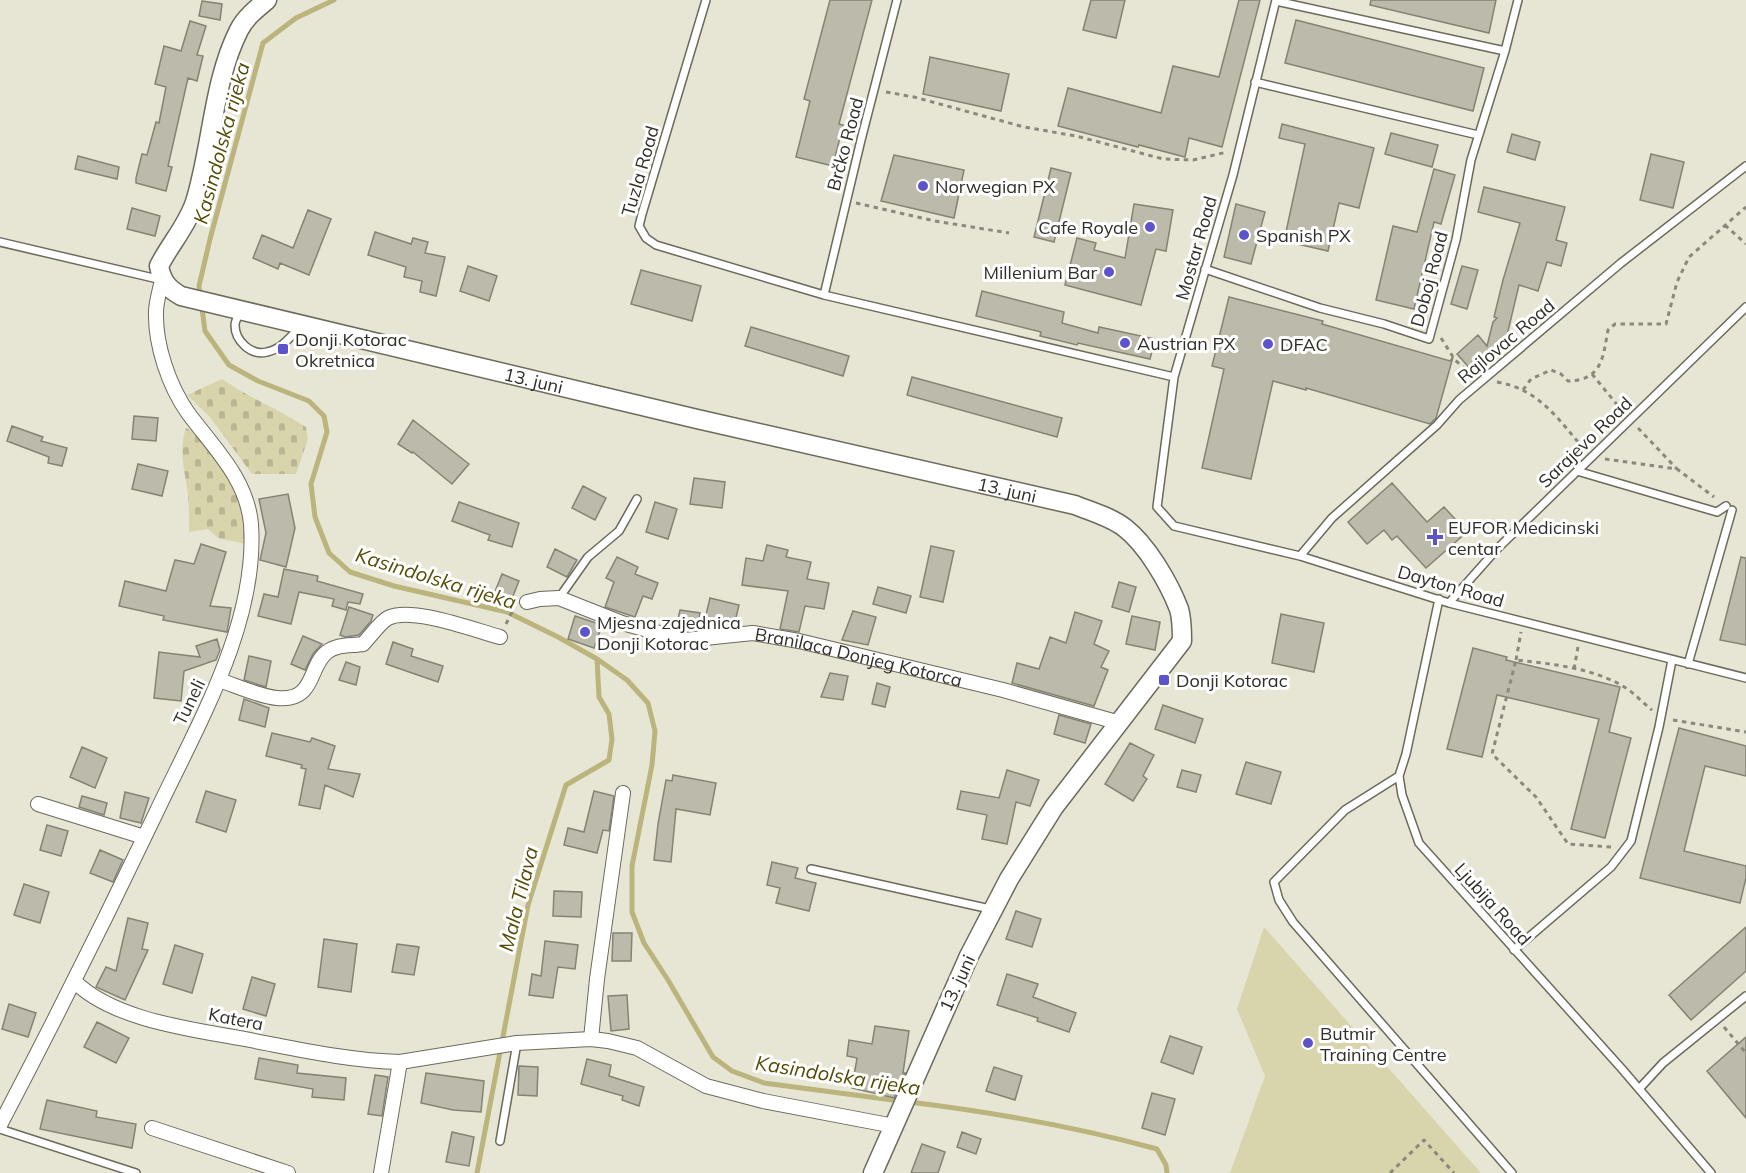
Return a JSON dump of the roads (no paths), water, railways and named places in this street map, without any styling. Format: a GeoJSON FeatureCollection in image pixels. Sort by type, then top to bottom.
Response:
{"type":"FeatureCollection","features":[{"type":"Feature","properties":{"kind":"street"},"geometry":{"type":"LineString","coordinates":[[162,280],[159,266],[194,205],[230,50],[240,28],[267,0]]}},
{"type":"Feature","properties":{"kind":"street","name":"13. juni"},"geometry":{"type":"LineString","coordinates":[[162,280],[171,290],[181,296],[697,419],[1075,505],[1110,518],[1139,541],[1166,584],[1179,611],[1182,641],[1054,807],[1009,879],[969,956],[873,1173]]}},
{"type":"Feature","properties":{"kind":"street","name":"Tuneli"},"geometry":{"type":"LineString","coordinates":[[1,1121],[74,981],[219,680],[246,593],[251,545],[248,504],[231,469],[187,411],[166,369],[159,340],[156,311],[162,280]]}},
{"type":"Feature","properties":{"kind":"street","name":"Branilaca Donjeg Kotorca"},"geometry":{"type":"LineString","coordinates":[[520,605],[540,599],[559,598],[622,623],[685,640],[753,633],[799,641],[1003,690],[1120,723]]}},
{"type":"Feature","properties":{"kind":"street"},"geometry":{"type":"LineString","coordinates":[[219,680],[274,698],[285,699],[297,695],[309,686],[327,651],[342,646],[363,644],[385,619],[397,614],[414,614],[500,637]]}},
{"type":"Feature","properties":{"kind":"street"},"geometry":{"type":"LineString","coordinates":[[591,1039],[623,793]]}},
{"type":"Feature","properties":{"kind":"street"},"geometry":{"type":"LineString","coordinates":[[38,804],[144,837]]}},
{"type":"Feature","properties":{"kind":"street","name":"Katera"},"geometry":{"type":"LineString","coordinates":[[74,981],[83,990],[101,1001],[154,1021],[288,1047],[400,1062],[514,1044],[591,1039],[637,1048],[706,1086],[764,1101],[898,1119]]}},
{"type":"Feature","properties":{"kind":"street"},"geometry":{"type":"LineString","coordinates":[[381,1173],[400,1062]]}},
{"type":"Feature","properties":{"kind":"street"},"geometry":{"type":"LineString","coordinates":[[152,1128],[288,1173]]}},
{"type":"Feature","properties":{"kind":"lane","name":"Tuzla Road"},"geometry":{"type":"LineString","coordinates":[[706,0],[639,226],[646,238],[656,245],[824,295]]}},
{"type":"Feature","properties":{"kind":"lane","name":"Brčko Road"},"geometry":{"type":"LineString","coordinates":[[824,295],[897,0]]}},
{"type":"Feature","properties":{"kind":"lane","name":"Doboj Road"},"geometry":{"type":"LineString","coordinates":[[1205,268],[1320,308],[1384,324],[1429,339],[1456,240],[1471,160],[1505,51],[1518,0]]}},
{"type":"Feature","properties":{"kind":"lane"},"geometry":{"type":"LineString","coordinates":[[1276,1],[1505,51]]}},
{"type":"Feature","properties":{"kind":"lane","name":"Mostar Road"},"geometry":{"type":"LineString","coordinates":[[1157,507],[1174,377],[1238,153],[1276,1]]}},
{"type":"Feature","properties":{"kind":"lane"},"geometry":{"type":"LineString","coordinates":[[1255,82],[1478,135]]}},
{"type":"Feature","properties":{"kind":"lane","name":"Rajlovac Road"},"geometry":{"type":"LineString","coordinates":[[1300,556],[1332,518],[1437,425],[1459,400],[1621,263],[1746,166]]}},
{"type":"Feature","properties":{"kind":"lane"},"geometry":{"type":"LineString","coordinates":[[0,242],[162,280]]}},
{"type":"Feature","properties":{"kind":"lane"},"geometry":{"type":"LineString","coordinates":[[824,295],[1174,377]]}},
{"type":"Feature","properties":{"kind":"lane","name":"Sarajevo Road"},"geometry":{"type":"LineString","coordinates":[[1449,603],[1497,549],[1746,307]]}},
{"type":"Feature","properties":{"kind":"lane"},"geometry":{"type":"LineString","coordinates":[[242,310],[235,323],[238,338],[250,350],[266,353],[280,347],[303,324]]}},
{"type":"Feature","properties":{"kind":"lane"},"geometry":{"type":"LineString","coordinates":[[1577,471],[1717,512],[1729,508],[1688,664]]}},
{"type":"Feature","properties":{"kind":"lane"},"geometry":{"type":"LineString","coordinates":[[559,598],[588,557],[619,531],[637,500]]}},
{"type":"Feature","properties":{"kind":"lane","name":"Dayton Road"},"geometry":{"type":"LineString","coordinates":[[1157,507],[1174,526],[1300,556],[1449,603],[1746,678]]}},
{"type":"Feature","properties":{"kind":"lane","name":"Ljubija Road"},"geometry":{"type":"LineString","coordinates":[[1439,599],[1407,749],[1399,776],[1402,795],[1419,843],[1711,1173]]}},
{"type":"Feature","properties":{"kind":"lane"},"geometry":{"type":"LineString","coordinates":[[1514,950],[1611,867],[1631,841],[1661,718],[1672,660]]}},
{"type":"Feature","properties":{"kind":"lane"},"geometry":{"type":"LineString","coordinates":[[1399,776],[1345,810],[1303,851],[1274,882],[1279,900],[1293,922],[1512,1173]]}},
{"type":"Feature","properties":{"kind":"lane"},"geometry":{"type":"LineString","coordinates":[[811,868],[993,910]]}},
{"type":"Feature","properties":{"kind":"lane"},"geometry":{"type":"LineString","coordinates":[[1639,1089],[1663,1063],[1746,996]]}},
{"type":"Feature","properties":{"kind":"lane"},"geometry":{"type":"LineString","coordinates":[[500,1141],[514,1044]]}},
{"type":"Feature","properties":{"kind":"lane"},"geometry":{"type":"LineString","coordinates":[[1,1121],[136,1173]]}},
{"type":"Feature","properties":{"kind":"waterway","name":"Kasindolska rijeka"},"geometry":{"type":"LineString","coordinates":[[334,0],[296,18],[263,43],[199,286],[205,331],[229,365],[258,381],[309,401],[324,416],[327,432],[311,484],[315,517],[329,553],[350,572],[394,586],[507,612],[597,659],[627,680],[648,703],[655,731],[652,765],[632,866],[632,912],[644,943],[713,1057],[732,1071],[764,1083],[900,1101]]}},
{"type":"Feature","properties":{"kind":"waterway","name":"Mala Tilava"},"geometry":{"type":"LineString","coordinates":[[477,1173],[528,905],[566,785],[609,760],[612,739],[609,714],[599,697],[597,659]]}},
{"type":"Feature","properties":{"kind":"waterway","name":"Kasindolska rijeka"},"geometry":{"type":"LineString","coordinates":[[909,1102],[1034,1121],[1157,1149],[1166,1165],[1167,1173]]}},
{"type":"Feature","properties":{"kind":"place","name":"Norwegian PX"},"geometry":{"type":"Point","coordinates":[923,186]}},
{"type":"Feature","properties":{"kind":"place","name":"Cafe Royale"},"geometry":{"type":"Point","coordinates":[1150,227]}},
{"type":"Feature","properties":{"kind":"place","name":"Spanish PX"},"geometry":{"type":"Point","coordinates":[1244,235]}},
{"type":"Feature","properties":{"kind":"place","name":"Millenium Bar"},"geometry":{"type":"Point","coordinates":[1109,272]}},
{"type":"Feature","properties":{"kind":"place","name":"Austrian PX"},"geometry":{"type":"Point","coordinates":[1125,343]}},
{"type":"Feature","properties":{"kind":"place","name":"DFAC"},"geometry":{"type":"Point","coordinates":[1268,344]}},
{"type":"Feature","properties":{"kind":"place","name":"Donji Kotorac Okretnica"},"geometry":{"type":"Point","coordinates":[283,349]}},
{"type":"Feature","properties":{"kind":"place","name":"EUFOR Medicinski centar"},"geometry":{"type":"Point","coordinates":[1435,537]}},
{"type":"Feature","properties":{"kind":"place","name":"Mjesna zajednica Donji Kotorac"},"geometry":{"type":"Point","coordinates":[585,632]}},
{"type":"Feature","properties":{"kind":"place","name":"Donji Kotorac"},"geometry":{"type":"Point","coordinates":[1164,680]}},
{"type":"Feature","properties":{"kind":"place","name":"Butmir Training Centre"},"geometry":{"type":"Point","coordinates":[1308,1043]}}]}
